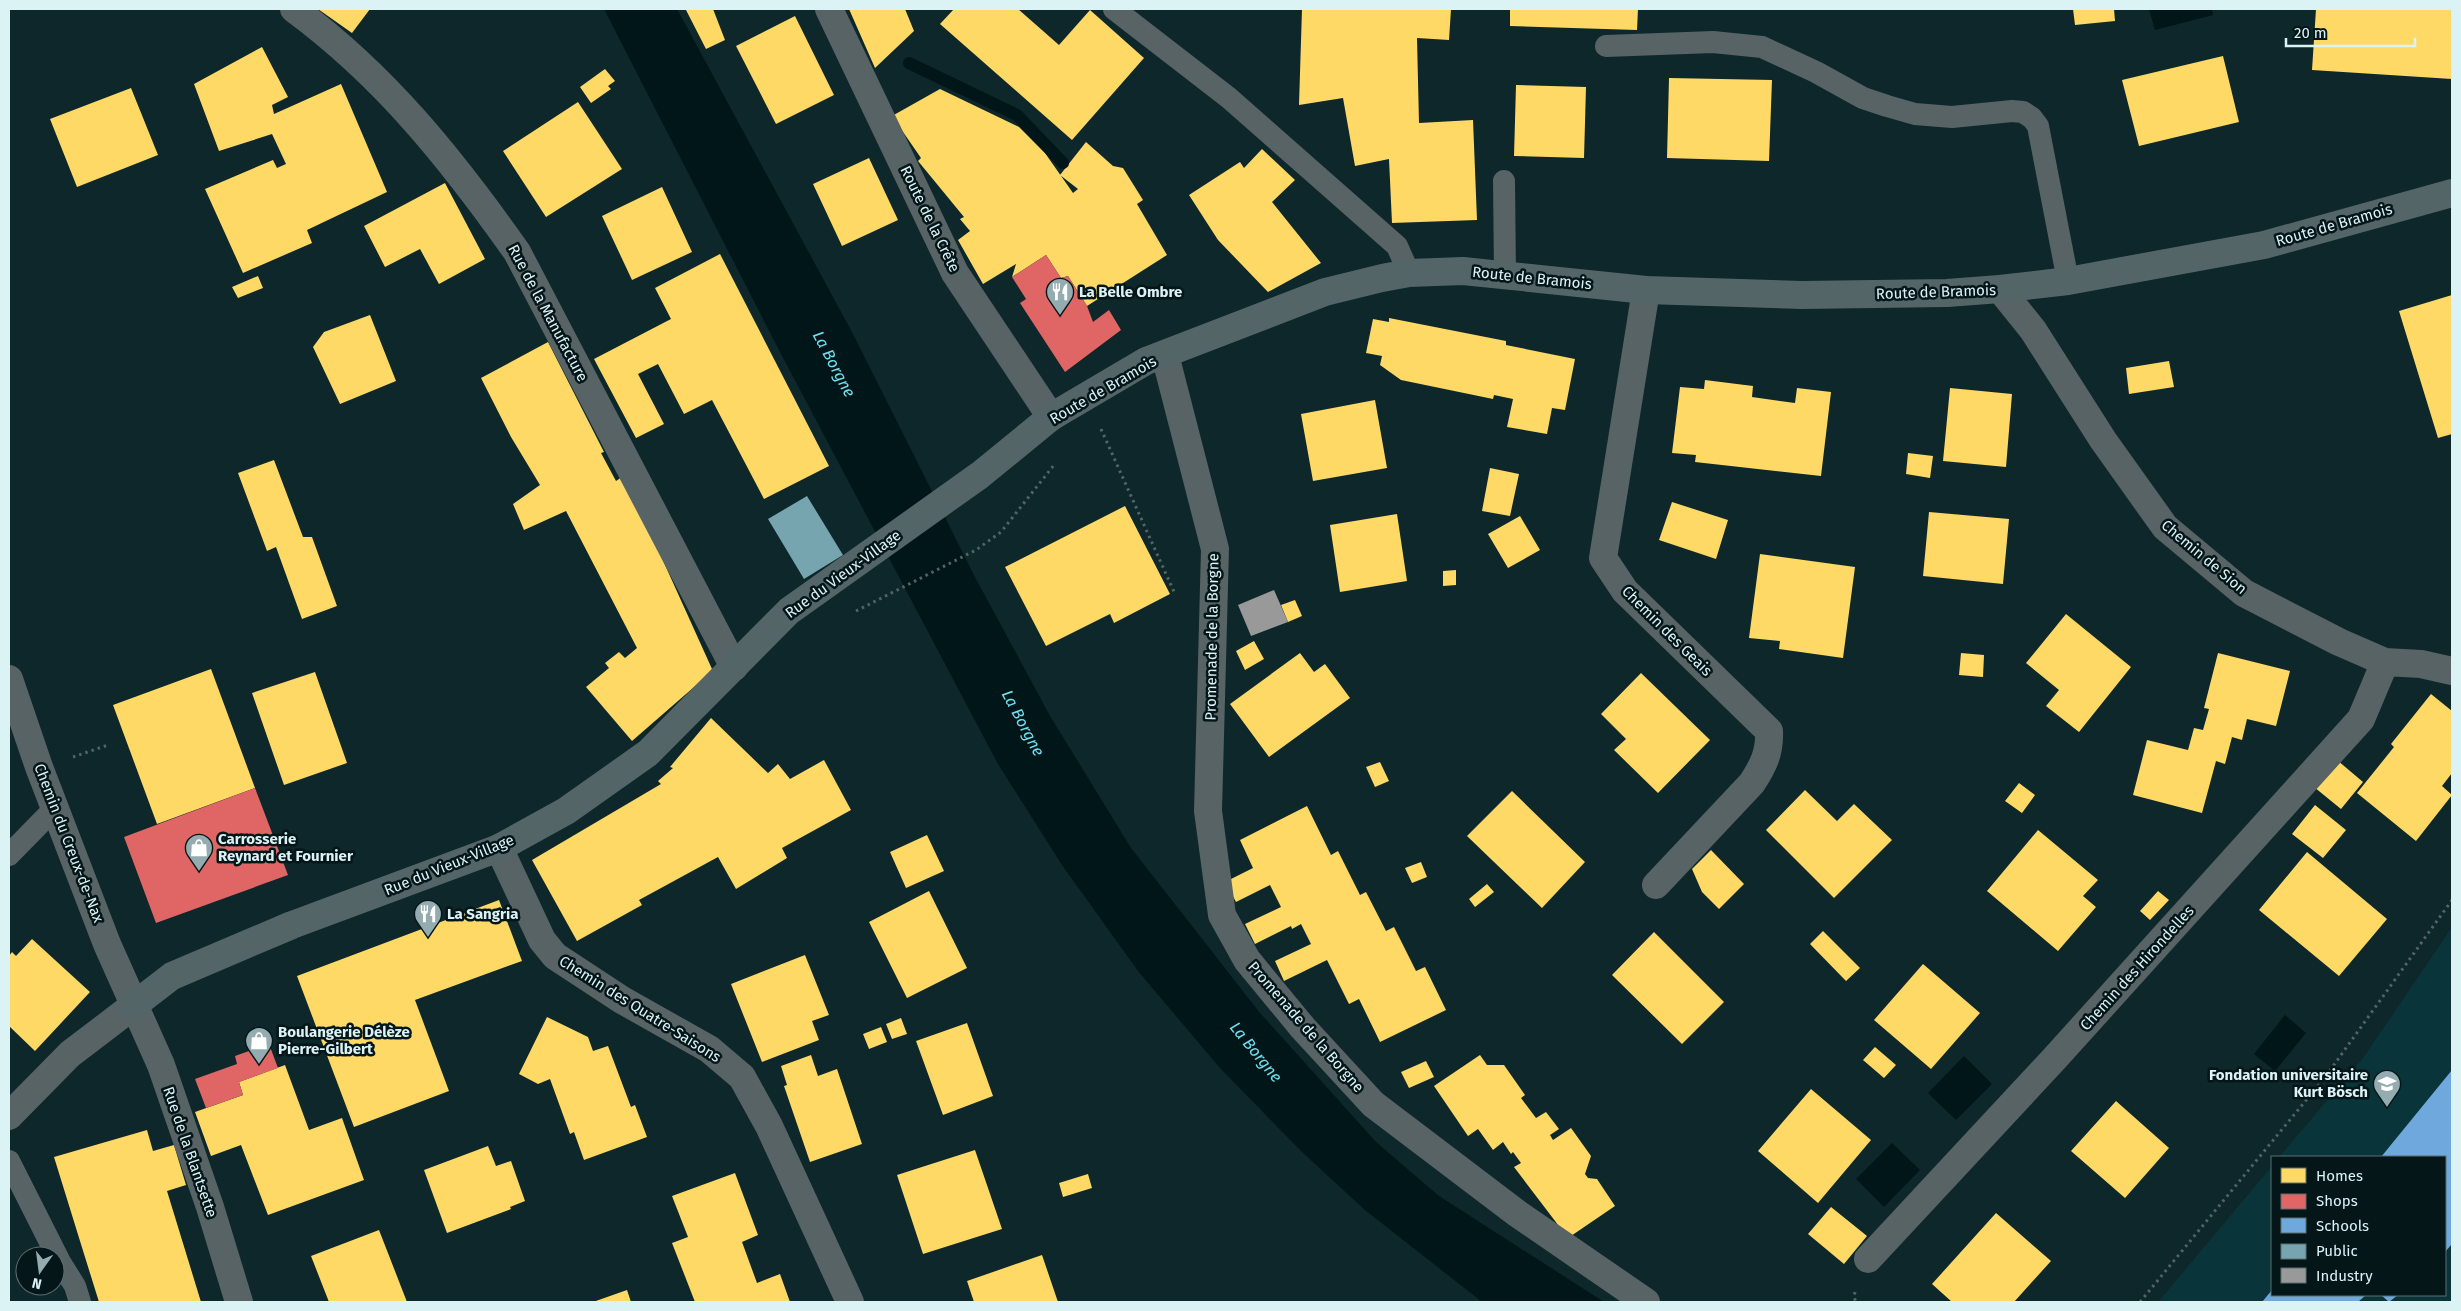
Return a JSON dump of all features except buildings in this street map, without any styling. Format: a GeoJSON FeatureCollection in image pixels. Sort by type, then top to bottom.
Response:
{"type":"FeatureCollection","features":[{"type":"Feature","properties":{"kind":"street","name":"Rue de la Manufacture"},"geometry":{"type":"LineString","coordinates":[[294,9],[318,26],[379,80],[474,192],[517,252],[734,667]]}},
{"type":"Feature","properties":{"kind":"street","name":"Route de la Crête"},"geometry":{"type":"LineString","coordinates":[[829,9],[954,273],[1051,417]]}},
{"type":"Feature","properties":{"kind":"street","name":"Route de Bramois"},"geometry":{"type":"LineString","coordinates":[[980,475],[1051,417],[1146,361],[1325,292],[1382,278],[1409,273],[1463,271],[1646,290],[1802,295],[1947,293],[2000,290],[2068,281],[2264,245],[2452,192]]}},
{"type":"Feature","properties":{"kind":"street","name":"Chemin des Geais"},"geometry":{"type":"LineString","coordinates":[[1646,290],[1603,558],[1625,591],[1769,731],[1770,748],[1764,765],[1752,783],[1656,885]]}},
{"type":"Feature","properties":{"kind":"street","name":"Chemin de Sion"},"geometry":{"type":"LineString","coordinates":[[2000,290],[2033,330],[2103,440],[2165,527],[2244,593],[2339,642],[2385,662],[2421,664],[2452,671]]}},
{"type":"Feature","properties":{"kind":"street","name":"Promenade de la Borgne"},"geometry":{"type":"LineString","coordinates":[[1165,355],[1214,549],[1208,812],[1222,915],[1247,960],[1303,1028],[1373,1104],[1518,1214],[1646,1302]]}},
{"type":"Feature","properties":{"kind":"street","name":"Rue du Vieux-Village"},"geometry":{"type":"LineString","coordinates":[[9,1116],[70,1054],[172,976],[292,925],[498,848],[566,811],[648,753],[789,611],[980,475]]}},
{"type":"Feature","properties":{"kind":"street","name":"Chemin des Hirondelles"},"geometry":{"type":"LineString","coordinates":[[1868,1259],[2055,1058],[2361,719],[2385,662]]}},
{"type":"Feature","properties":{"kind":"street","name":"Chemin du Creux-de-Nax"},"geometry":{"type":"LineString","coordinates":[[9,679],[55,808],[133,1006]]}},
{"type":"Feature","properties":{"kind":"street","name":"Chemin des Quatre-Saisons"},"geometry":{"type":"LineString","coordinates":[[498,848],[542,940],[555,956],[622,1000],[709,1049],[742,1077],[778,1144],[850,1302]]}},
{"type":"Feature","properties":{"kind":"street","name":"Rue de la Blantsette"},"geometry":{"type":"LineString","coordinates":[[133,1006],[161,1065],[210,1207],[239,1302]]}},
{"type":"Feature","properties":{"kind":"lane"},"geometry":{"type":"LineString","coordinates":[[1114,9],[1229,98],[1397,246],[1409,273]]}},
{"type":"Feature","properties":{"kind":"lane"},"geometry":{"type":"LineString","coordinates":[[1606,46],[1713,42],[1762,47],[1816,72],[1863,98],[1915,114],[1952,117],[2012,111],[2023,112],[2032,118],[2038,126],[2068,281]]}},
{"type":"Feature","properties":{"kind":"lane"},"geometry":{"type":"LineString","coordinates":[[1504,181],[1505,274]]}},
{"type":"Feature","properties":{"kind":"lane"},"geometry":{"type":"LineString","coordinates":[[9,855],[55,808]]}},
{"type":"Feature","properties":{"kind":"lane"},"geometry":{"type":"LineString","coordinates":[[9,1161],[60,1262],[75,1286],[80,1302]]}},
{"type":"Feature","properties":{"kind":"path"},"geometry":{"type":"LineString","coordinates":[[894,594],[976,550],[1001,532],[1036,490],[1064,450],[1051,417]]}},
{"type":"Feature","properties":{"kind":"path"},"geometry":{"type":"LineString","coordinates":[[1098,420],[1177,602]]}},
{"type":"Feature","properties":{"kind":"path"},"geometry":{"type":"LineString","coordinates":[[2140,1302],[2326,1076],[2452,900]]}},
{"type":"Feature","properties":{"kind":"shaded area","name":"Fondation universitaire Kurt Bösch"},"geometry":{"type":"Polygon","coordinates":[[[2452,927],[2452,1302],[2158,1302],[2271,1167],[2271,1296],[2446,1296],[2446,1156],[2280,1156],[2363,1058],[2452,927]]]}},
{"type":"Feature","properties":{"kind":"water","name":"La Borgne"},"geometry":{"type":"Polygon","coordinates":[[[604,9],[677,9],[853,334],[976,579],[1050,716],[1131,848],[1260,1013],[1376,1142],[1439,1196],[1604,1302],[1481,1301],[1365,1210],[1302,1152],[1220,1068],[1138,971],[1062,865],[998,764],[780,352],[604,9]]]}},
{"type":"Feature","properties":{"kind":"water"},"geometry":{"type":"Polygon","coordinates":[[[2149,9],[2212,9],[2213,15],[2155,30],[2149,9]]]}},
{"type":"Feature","properties":{"kind":"water"},"geometry":{"type":"Polygon","coordinates":[[[2285,1015],[2306,1033],[2275,1071],[2254,1054],[2285,1015]]]}},
{"type":"Feature","properties":{"kind":"water"},"geometry":{"type":"Polygon","coordinates":[[[1964,1056],[1992,1084],[1956,1120],[1928,1093],[1964,1056]]]}},
{"type":"Feature","properties":{"kind":"water"},"geometry":{"type":"Polygon","coordinates":[[[1892,1143],[1920,1170],[1884,1207],[1856,1179],[1892,1143]]]}},
{"type":"Feature","properties":{"kind":"waterway"},"geometry":{"type":"LineString","coordinates":[[909,63],[1017,115],[1063,163]]}},
{"type":"Feature","properties":{"kind":"place","name":"La Belle Ombre"},"geometry":{"type":"Point","coordinates":[1060,316]}},
{"type":"Feature","properties":{"kind":"place","name":"Carrosserie Reynard et Fournier"},"geometry":{"type":"Point","coordinates":[199,872]}},
{"type":"Feature","properties":{"kind":"place","name":"La Sangria"},"geometry":{"type":"Point","coordinates":[428,938]}},
{"type":"Feature","properties":{"kind":"place","name":"Boulangerie Délèze Pierre-Gilbert"},"geometry":{"type":"Point","coordinates":[259,1065]}},
{"type":"Feature","properties":{"kind":"place","name":"Fondation universitaire Kurt Bösch"},"geometry":{"type":"Point","coordinates":[2387,1108]}}]}
